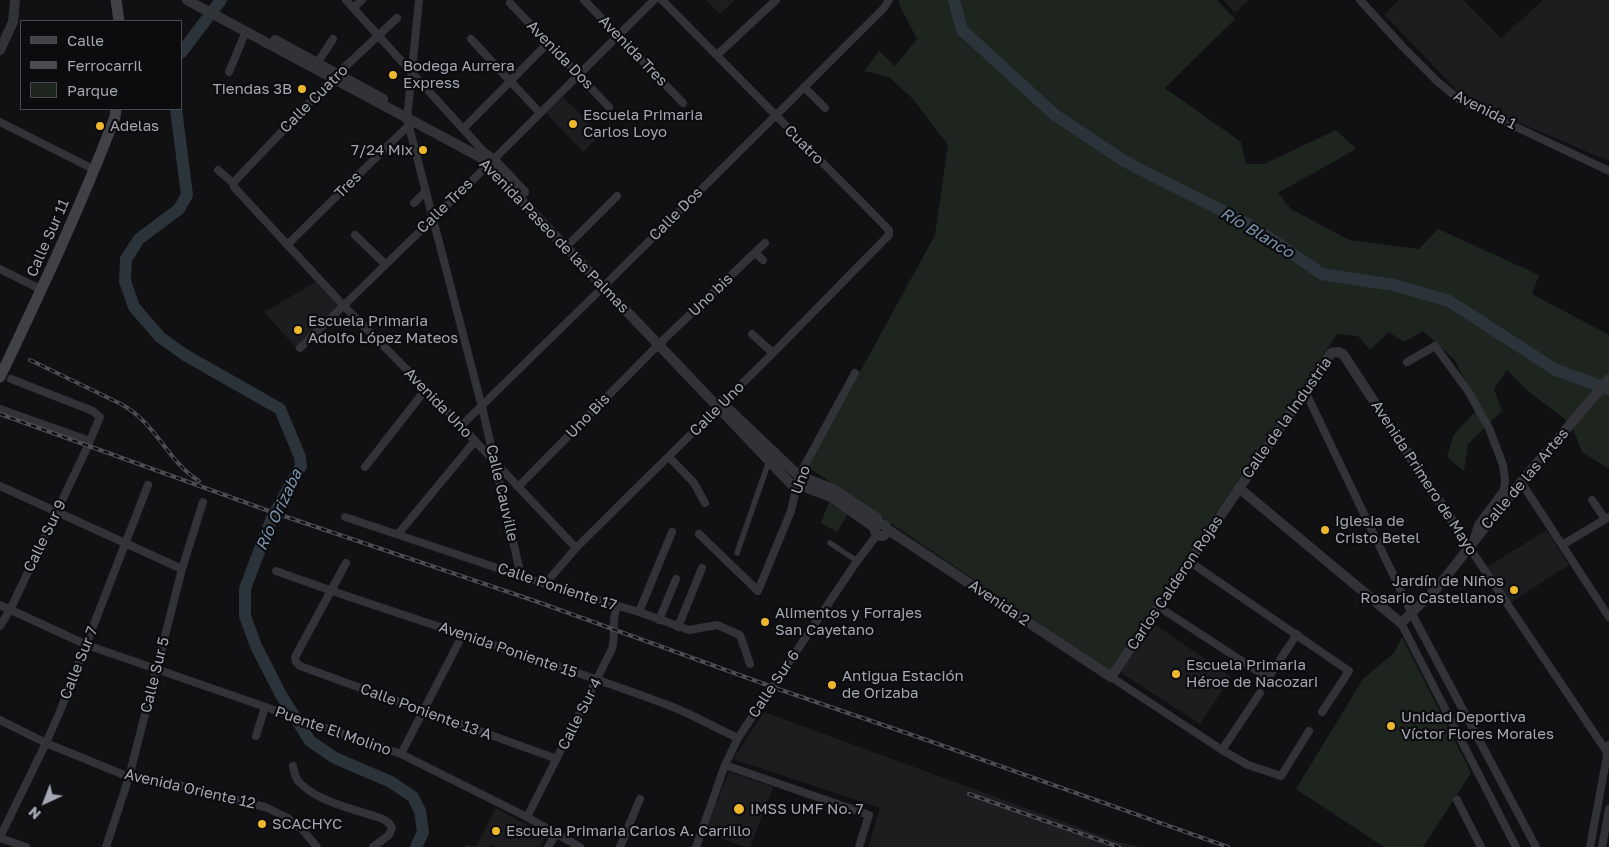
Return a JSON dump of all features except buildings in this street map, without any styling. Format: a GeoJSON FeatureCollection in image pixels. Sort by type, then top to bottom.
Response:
{"type":"FeatureCollection","features":[{"type":"Feature","properties":{"kind":"main road"},"geometry":{"type":"LineString","coordinates":[[116,0],[119,20]]}},
{"type":"Feature","properties":{"kind":"main road","name":"Calle Sur 11"},"geometry":{"type":"LineString","coordinates":[[6,378],[42,290],[95,170],[116,110]]}},
{"type":"Feature","properties":{"kind":"street"},"geometry":{"type":"LineString","coordinates":[[0,50],[13,22],[15,0]]}},
{"type":"Feature","properties":{"kind":"street","name":"Avenida Paseo de las Palmas"},"geometry":{"type":"LineString","coordinates":[[187,0],[205,5],[318,62],[336,76]]}},
{"type":"Feature","properties":{"kind":"street"},"geometry":{"type":"LineString","coordinates":[[346,0],[464,128],[489,159]]}},
{"type":"Feature","properties":{"kind":"street"},"geometry":{"type":"LineString","coordinates":[[353,8],[362,0]]}},
{"type":"Feature","properties":{"kind":"street"},"geometry":{"type":"LineString","coordinates":[[407,119],[419,0]]}},
{"type":"Feature","properties":{"kind":"street","name":"Avenida Tres"},"geometry":{"type":"LineString","coordinates":[[584,0],[683,103]]}},
{"type":"Feature","properties":{"kind":"street","name":"Calle Tres"},"geometry":{"type":"LineString","coordinates":[[300,348],[489,159],[540,113],[654,0]]}},
{"type":"Feature","properties":{"kind":"street","name":"Cuatro"},"geometry":{"type":"LineString","coordinates":[[662,0],[888,230],[889,235]]}},
{"type":"Feature","properties":{"kind":"street"},"geometry":{"type":"LineString","coordinates":[[717,55],[776,0]]}},
{"type":"Feature","properties":{"kind":"street","name":"Calle Dos"},"geometry":{"type":"LineString","coordinates":[[461,426],[884,8],[888,0]]}},
{"type":"Feature","properties":{"kind":"street","name":"Avenida 1"},"geometry":{"type":"LineString","coordinates":[[1360,0],[1438,82],[1461,100],[1609,171]]}},
{"type":"Feature","properties":{"kind":"street","name":"Avenida Dos"},"geometry":{"type":"LineString","coordinates":[[510,3],[609,107]]}},
{"type":"Feature","properties":{"kind":"street","name":"Avenida Paseo de las Palmas"},"geometry":{"type":"LineString","coordinates":[[227,17],[246,31],[336,76],[407,119],[489,159],[571,242],[606,284]]}},
{"type":"Feature","properties":{"kind":"street","name":"Calle Cuatro"},"geometry":{"type":"LineString","coordinates":[[233,183],[336,76],[397,18]]}},
{"type":"Feature","properties":{"kind":"street"},"geometry":{"type":"LineString","coordinates":[[229,72],[246,31]]}},
{"type":"Feature","properties":{"kind":"street"},"geometry":{"type":"LineString","coordinates":[[318,62],[333,39]]}},
{"type":"Feature","properties":{"kind":"street"},"geometry":{"type":"LineString","coordinates":[[471,39],[540,113]]}},
{"type":"Feature","properties":{"kind":"street"},"geometry":{"type":"LineString","coordinates":[[464,128],[548,43]]}},
{"type":"Feature","properties":{"kind":"street"},"geometry":{"type":"LineString","coordinates":[[804,87],[825,108]]}},
{"type":"Feature","properties":{"kind":"street","name":"Calle Cauville"},"geometry":{"type":"LineString","coordinates":[[407,119],[496,463],[521,576]]}},
{"type":"Feature","properties":{"kind":"street","name":"Tres"},"geometry":{"type":"LineString","coordinates":[[287,245],[407,119]]}},
{"type":"Feature","properties":{"kind":"street"},"geometry":{"type":"LineString","coordinates":[[0,122],[95,170]]}},
{"type":"Feature","properties":{"kind":"street","name":"Avenida Paseo de las Palmas"},"geometry":{"type":"LineString","coordinates":[[489,159],[660,343],[720,405],[798,480],[833,488],[877,518],[880,529]]}},
{"type":"Feature","properties":{"kind":"street","name":"Avenida Uno"},"geometry":{"type":"LineString","coordinates":[[218,170],[233,183],[234,187],[343,305],[426,389],[576,548]]}},
{"type":"Feature","properties":{"kind":"street"},"geometry":{"type":"LineString","coordinates":[[414,203],[426,191]]}},
{"type":"Feature","properties":{"kind":"street"},"geometry":{"type":"LineString","coordinates":[[571,242],[617,196]]}},
{"type":"Feature","properties":{"kind":"street"},"geometry":{"type":"LineString","coordinates":[[355,235],[385,264]]}},
{"type":"Feature","properties":{"kind":"street","name":"Calle Uno"},"geometry":{"type":"LineString","coordinates":[[545,584],[576,548],[889,235]]}},
{"type":"Feature","properties":{"kind":"street","name":"Uno bis"},"geometry":{"type":"LineString","coordinates":[[660,343],[764,243]]}},
{"type":"Feature","properties":{"kind":"street"},"geometry":{"type":"LineString","coordinates":[[755,253],[763,260]]}},
{"type":"Feature","properties":{"kind":"street"},"geometry":{"type":"LineString","coordinates":[[0,269],[42,290]]}},
{"type":"Feature","properties":{"kind":"street"},"geometry":{"type":"LineString","coordinates":[[752,334],[773,353]]}},
{"type":"Feature","properties":{"kind":"street","name":"Uno Bis"},"geometry":{"type":"LineString","coordinates":[[518,487],[660,343]]}},
{"type":"Feature","properties":{"kind":"street"},"geometry":{"type":"LineString","coordinates":[[1406,362],[1435,346],[1468,391],[1489,428],[1503,465],[1504,490],[1478,525],[1471,545]]}},
{"type":"Feature","properties":{"kind":"street","name":"Avenida Primero de Mayo"},"geometry":{"type":"LineString","coordinates":[[1338,352],[1343,354],[1608,751]]}},
{"type":"Feature","properties":{"kind":"street","name":"Calle de la Industria"},"geometry":{"type":"LineString","coordinates":[[1239,488],[1331,353],[1338,352]]}},
{"type":"Feature","properties":{"kind":"street","name":"Uno"},"geometry":{"type":"LineString","coordinates":[[699,534],[758,591],[791,511],[798,480],[855,373]]}},
{"type":"Feature","properties":{"kind":"street","name":"Calle Sur 9"},"geometry":{"type":"LineString","coordinates":[[0,626],[10,610],[100,417],[93,411],[6,378]]}},
{"type":"Feature","properties":{"kind":"street","name":"Calle de las Artes"},"geometry":{"type":"LineString","coordinates":[[1401,624],[1437,588],[1521,482],[1609,380]]}},
{"type":"Feature","properties":{"kind":"street"},"geometry":{"type":"LineString","coordinates":[[365,467],[426,389]]}},
{"type":"Feature","properties":{"kind":"street"},"geometry":{"type":"LineString","coordinates":[[1305,391],[1412,614],[1536,847]]}},
{"type":"Feature","properties":{"kind":"street","name":"Avenida Paseo de las Palmas"},"geometry":{"type":"LineString","coordinates":[[720,405],[793,486],[798,480]]}},
{"type":"Feature","properties":{"kind":"street"},"geometry":{"type":"LineString","coordinates":[[0,409],[89,443]]}},
{"type":"Feature","properties":{"kind":"street"},"geometry":{"type":"LineString","coordinates":[[398,534],[475,441]]}},
{"type":"Feature","properties":{"kind":"street"},"geometry":{"type":"LineString","coordinates":[[669,457],[694,483],[705,503]]}},
{"type":"Feature","properties":{"kind":"street"},"geometry":{"type":"LineString","coordinates":[[737,553],[769,460]]}},
{"type":"Feature","properties":{"kind":"street"},"geometry":{"type":"LineString","coordinates":[[1521,482],[1609,617]]}},
{"type":"Feature","properties":{"kind":"street","name":"Calle Sur 7"},"geometry":{"type":"LineString","coordinates":[[0,837],[46,743],[87,644],[148,485]]}},
{"type":"Feature","properties":{"kind":"street"},"geometry":{"type":"LineString","coordinates":[[0,486],[182,569]]}},
{"type":"Feature","properties":{"kind":"street"},"geometry":{"type":"LineString","coordinates":[[1239,488],[1401,624],[1516,847]]}},
{"type":"Feature","properties":{"kind":"street","name":"Carlos Calderon Rojas"},"geometry":{"type":"LineString","coordinates":[[1111,678],[1239,488]]}},
{"type":"Feature","properties":{"kind":"street"},"geometry":{"type":"LineString","coordinates":[[1562,545],[1607,518],[1592,500]]}},
{"type":"Feature","properties":{"kind":"street","name":"Calle Sur 5"},"geometry":{"type":"LineString","coordinates":[[106,847],[129,777],[182,569],[203,502]]}},
{"type":"Feature","properties":{"kind":"street","name":"Calle Poniente 17"},"geometry":{"type":"LineString","coordinates":[[345,517],[545,584],[639,612],[678,627],[689,630],[717,625],[740,635],[750,664]]}},
{"type":"Feature","properties":{"kind":"street","name":"Calle Sur 6"},"geometry":{"type":"LineString","coordinates":[[696,847],[725,765],[738,738],[880,529]]}},
{"type":"Feature","properties":{"kind":"street","name":"Avenida 2"},"geometry":{"type":"LineString","coordinates":[[880,529],[1111,678]]}},
{"type":"Feature","properties":{"kind":"street"},"geometry":{"type":"LineString","coordinates":[[639,612],[672,532]]}},
{"type":"Feature","properties":{"kind":"street"},"geometry":{"type":"LineString","coordinates":[[830,543],[857,561]]}},
{"type":"Feature","properties":{"kind":"street"},"geometry":{"type":"LineString","coordinates":[[1190,562],[1350,671],[1322,712]]}},
{"type":"Feature","properties":{"kind":"street"},"geometry":{"type":"LineString","coordinates":[[331,592],[346,563]]}},
{"type":"Feature","properties":{"kind":"street"},"geometry":{"type":"LineString","coordinates":[[678,627],[702,568]]}},
{"type":"Feature","properties":{"kind":"street","name":"Avenida Poniente 15"},"geometry":{"type":"LineString","coordinates":[[276,571],[331,592],[463,634],[674,708],[738,738]]}},
{"type":"Feature","properties":{"kind":"street"},"geometry":{"type":"LineString","coordinates":[[659,620],[676,579]]}},
{"type":"Feature","properties":{"kind":"street","name":"Calle Poniente 13 A"},"geometry":{"type":"LineString","coordinates":[[331,592],[295,658],[300,666],[557,759]]}},
{"type":"Feature","properties":{"kind":"street","name":"Puente El Molino"},"geometry":{"type":"LineString","coordinates":[[0,606],[87,644],[156,670],[401,754],[527,817],[580,847]]}},
{"type":"Feature","properties":{"kind":"street","name":"Calle Sur 4"},"geometry":{"type":"LineString","coordinates":[[527,817],[614,643],[613,617],[617,606]]}},
{"type":"Feature","properties":{"kind":"street"},"geometry":{"type":"LineString","coordinates":[[1159,607],[1268,678],[1297,634]]}},
{"type":"Feature","properties":{"kind":"street"},"geometry":{"type":"LineString","coordinates":[[401,754],[463,634]]}},
{"type":"Feature","properties":{"kind":"street"},"geometry":{"type":"LineString","coordinates":[[1111,678],[1222,750],[1248,765],[1280,776],[1309,731]]}},
{"type":"Feature","properties":{"kind":"street"},"geometry":{"type":"LineString","coordinates":[[1222,750],[1260,693]]}},
{"type":"Feature","properties":{"kind":"street"},"geometry":{"type":"LineString","coordinates":[[256,736],[265,707]]}},
{"type":"Feature","properties":{"kind":"street","name":"Avenida Oriente 12"},"geometry":{"type":"LineString","coordinates":[[0,720],[46,743],[129,777],[175,784],[265,807],[286,817],[301,828],[317,847]]}},
{"type":"Feature","properties":{"kind":"street"},"geometry":{"type":"LineString","coordinates":[[1590,847],[1608,751]]}},
{"type":"Feature","properties":{"kind":"street"},"geometry":{"type":"LineString","coordinates":[[725,765],[868,815],[859,847]]}},
{"type":"Feature","properties":{"kind":"street"},"geometry":{"type":"LineString","coordinates":[[293,766],[296,778],[316,795],[383,819],[389,823],[392,828],[391,832],[373,847]]}},
{"type":"Feature","properties":{"kind":"street"},"geometry":{"type":"LineString","coordinates":[[620,847],[640,799]]}},
{"type":"Feature","properties":{"kind":"street"},"geometry":{"type":"LineString","coordinates":[[1458,800],[1481,847]]}},
{"type":"Feature","properties":{"kind":"street"},"geometry":{"type":"LineString","coordinates":[[1602,847],[1609,809]]}},
{"type":"Feature","properties":{"kind":"street"},"geometry":{"type":"LineString","coordinates":[[548,847],[556,834]]}},
{"type":"Feature","properties":{"kind":"street"},"geometry":{"type":"LineString","coordinates":[[0,837],[26,847]]}},
{"type":"Feature","properties":{"kind":"shaded area"},"geometry":{"type":"Polygon","coordinates":[[[706,0],[735,0],[720,14],[706,0]]]}},
{"type":"Feature","properties":{"kind":"shaded area"},"geometry":{"type":"Polygon","coordinates":[[[1223,0],[1249,0],[1235,13],[1223,0]]]}},
{"type":"Feature","properties":{"kind":"shaded area"},"geometry":{"type":"Polygon","coordinates":[[[1399,0],[1463,0],[1501,38],[1543,0],[1609,0],[1609,161],[1466,100],[1384,14],[1399,0]]]}},
{"type":"Feature","properties":{"kind":"shaded area","name":"Escuela Primaria Carlos Loyo"},"geometry":{"type":"Polygon","coordinates":[[[563,97],[600,135],[583,152],[546,113],[563,97]]]}},
{"type":"Feature","properties":{"kind":"shaded area","name":"Escuela Primaria Adolfo López Mateos"},"geometry":{"type":"Polygon","coordinates":[[[316,282],[339,307],[296,348],[264,312],[316,282]]]}},
{"type":"Feature","properties":{"kind":"shaded area"},"geometry":{"type":"Polygon","coordinates":[[[1546,530],[1569,565],[1510,603],[1486,568],[1546,530]]]}},
{"type":"Feature","properties":{"kind":"shaded area","name":"Escuela Primaria Héroe de Nacozari"},"geometry":{"type":"Polygon","coordinates":[[[1154,624],[1231,677],[1200,724],[1120,672],[1154,624]]]}},
{"type":"Feature","properties":{"kind":"shaded area"},"geometry":{"type":"Polygon","coordinates":[[[764,712],[1116,841],[1141,847],[868,847],[880,808],[733,759],[764,712]]]}},
{"type":"Feature","properties":{"kind":"shaded area","name":"IMSS UMF No. 7"},"geometry":{"type":"Polygon","coordinates":[[[729,772],[773,787],[750,847],[744,847],[705,832],[729,772]]]}},
{"type":"Feature","properties":{"kind":"shaded area"},"geometry":{"type":"Polygon","coordinates":[[[496,808],[546,836],[540,847],[495,847],[491,845],[490,847],[465,847],[466,844],[476,846],[496,808]]]}},
{"type":"Feature","properties":{"kind":"green space"},"geometry":{"type":"Polygon","coordinates":[[[899,0],[1217,0],[1235,19],[1165,88],[1241,142],[1246,164],[1264,164],[1336,130],[1356,149],[1278,193],[1291,209],[1349,240],[1419,249],[1438,229],[1539,275],[1532,294],[1609,335],[1609,469],[1582,452],[1571,424],[1528,391],[1507,370],[1494,389],[1502,411],[1468,444],[1464,471],[1447,457],[1453,436],[1479,407],[1454,359],[1423,331],[1404,342],[1389,332],[1370,350],[1358,336],[1337,334],[1109,671],[808,467],[935,235],[948,145],[913,99],[889,77],[864,71],[879,51],[895,66],[917,39],[899,4],[899,0]]]}},
{"type":"Feature","properties":{"kind":"green space"},"geometry":{"type":"Polygon","coordinates":[[[829,502],[848,514],[837,532],[821,523],[829,502]]]}},
{"type":"Feature","properties":{"kind":"green space","name":"Unidad Deportiva Víctor Flores Morales"},"geometry":{"type":"Polygon","coordinates":[[[1402,637],[1471,773],[1423,847],[1384,847],[1296,789],[1363,679],[1394,653],[1402,637]]]}},
{"type":"Feature","properties":{"kind":"waterway","name":"Río Orizaba"},"geometry":{"type":"LineString","coordinates":[[182,52],[221,0]]}},
{"type":"Feature","properties":{"kind":"waterway","name":"Río Blanco"},"geometry":{"type":"LineString","coordinates":[[954,0],[962,30],[1055,115],[1124,161],[1252,226],[1322,274],[1394,285],[1449,301],[1556,370],[1609,389]]}},
{"type":"Feature","properties":{"kind":"waterway","name":"Río Orizaba"},"geometry":{"type":"LineString","coordinates":[[176,110],[187,195],[179,209],[139,239],[126,259],[125,281],[134,307],[160,337],[185,355],[280,409],[300,457],[301,466],[272,518],[247,583],[245,589],[245,616],[256,646],[281,695],[310,741],[335,758],[391,782],[413,797],[420,811],[423,832],[416,847]]}},
{"type":"Feature","properties":{"kind":"railway"},"geometry":{"type":"LineString","coordinates":[[30,360],[121,404],[133,412],[153,432],[178,463],[199,481]]}},
{"type":"Feature","properties":{"kind":"railway"},"geometry":{"type":"LineString","coordinates":[[0,414],[269,511],[538,602],[781,690],[1228,847]]}},
{"type":"Feature","properties":{"kind":"railway"},"geometry":{"type":"LineString","coordinates":[[969,794],[1119,847]]}},
{"type":"Feature","properties":{"kind":"place","name":"Bodega Aurrera Express"},"geometry":{"type":"Point","coordinates":[393,75]}},
{"type":"Feature","properties":{"kind":"place","name":"Tiendas 3B"},"geometry":{"type":"Point","coordinates":[302,89]}},
{"type":"Feature","properties":{"kind":"place","name":"Escuela Primaria Carlos Loyo"},"geometry":{"type":"Point","coordinates":[573,124]}},
{"type":"Feature","properties":{"kind":"place","name":"Adelas"},"geometry":{"type":"Point","coordinates":[100,126]}},
{"type":"Feature","properties":{"kind":"place","name":"7/24 Mix"},"geometry":{"type":"Point","coordinates":[423,150]}},
{"type":"Feature","properties":{"kind":"place","name":"Escuela Primaria Adolfo López Mateos"},"geometry":{"type":"Point","coordinates":[298,330]}},
{"type":"Feature","properties":{"kind":"place","name":"Iglesia de Cristo Betel"},"geometry":{"type":"Point","coordinates":[1325,530]}},
{"type":"Feature","properties":{"kind":"place","name":"Jardín de Niños Rosario Castellanos"},"geometry":{"type":"Point","coordinates":[1514,590]}},
{"type":"Feature","properties":{"kind":"place","name":"Alimentos y Forrajes San Cayetano"},"geometry":{"type":"Point","coordinates":[765,622]}},
{"type":"Feature","properties":{"kind":"place","name":"Escuela Primaria Héroe de Nacozari"},"geometry":{"type":"Point","coordinates":[1176,674]}},
{"type":"Feature","properties":{"kind":"place","name":"Antigua Estación de Orizaba"},"geometry":{"type":"Point","coordinates":[832,685]}},
{"type":"Feature","properties":{"kind":"place","name":"Unidad Deportiva Víctor Flores Morales"},"geometry":{"type":"Point","coordinates":[1391,726]}},
{"type":"Feature","properties":{"kind":"place","name":"IMSS UMF No. 7"},"geometry":{"type":"Point","coordinates":[739,809]}},
{"type":"Feature","properties":{"kind":"place","name":"SCACHYC"},"geometry":{"type":"Point","coordinates":[262,824]}},
{"type":"Feature","properties":{"kind":"place","name":"Escuela Primaria Carlos A. Carrillo"},"geometry":{"type":"Point","coordinates":[496,831]}}]}
